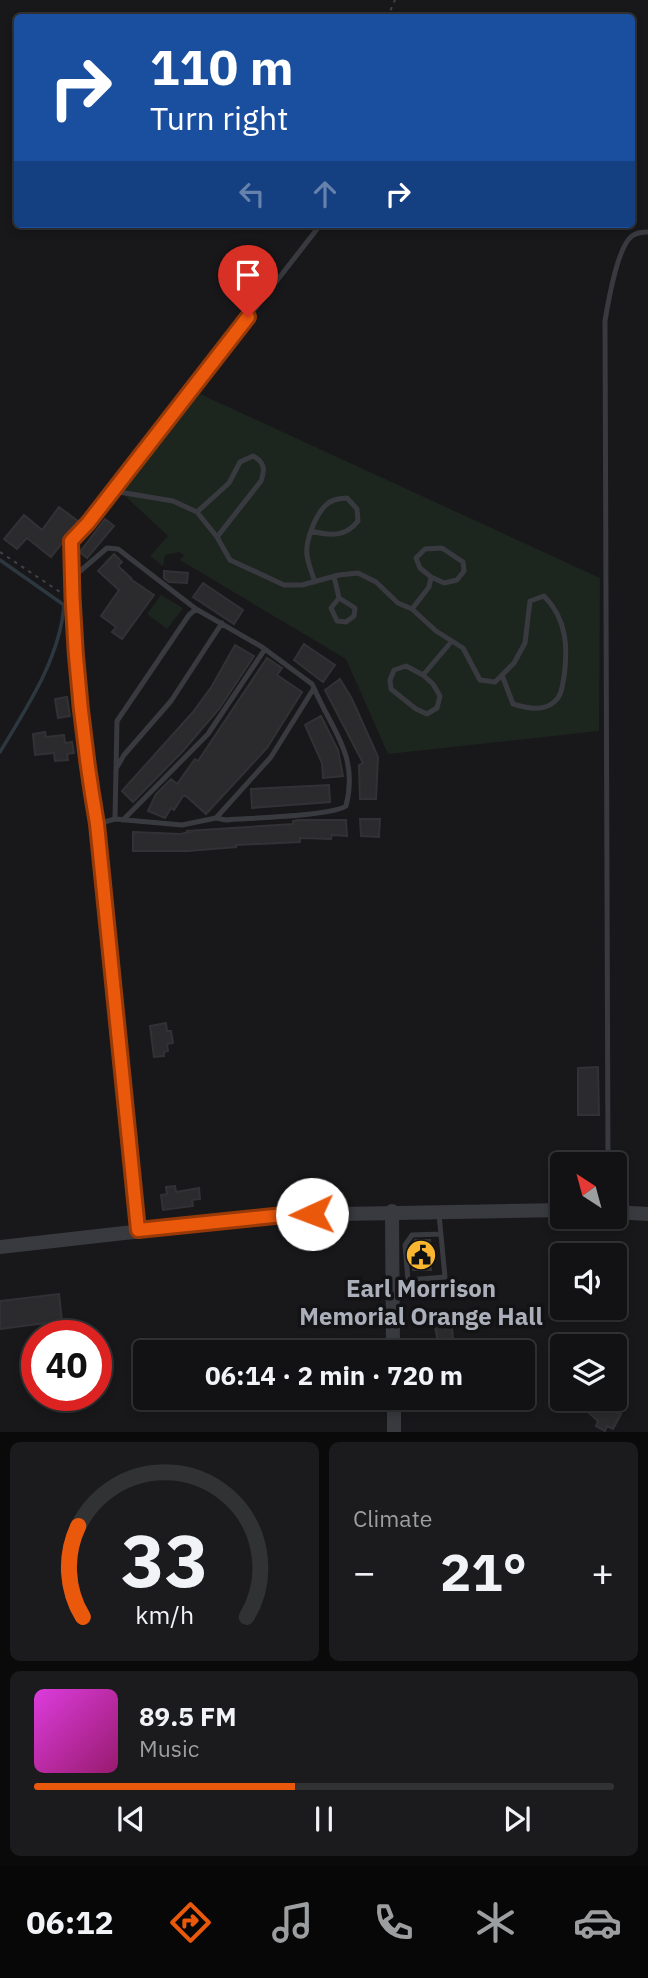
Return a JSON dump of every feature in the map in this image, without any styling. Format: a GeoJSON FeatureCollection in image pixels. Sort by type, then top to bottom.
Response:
{"type":"FeatureCollection","features":[{"type":"Feature","properties":{"kind":"street"},"geometry":{"type":"LineString","coordinates":[[0,1247],[284,1215],[550,1210]]}},
{"type":"Feature","properties":{"kind":"street"},"geometry":{"type":"LineString","coordinates":[[392,1212],[393,1340]]}},
{"type":"Feature","properties":{"kind":"street"},"geometry":{"type":"LineString","coordinates":[[627,1213],[648,1214]]}},
{"type":"Feature","properties":{"kind":"street"},"geometry":{"type":"LineString","coordinates":[[394,1410],[394,1432]]}},
{"type":"Feature","properties":{"kind":"lane"},"geometry":{"type":"LineString","coordinates":[[138,1230],[97,824],[90,785],[71,579],[71,541],[318,228]]}},
{"type":"Feature","properties":{"kind":"lane"},"geometry":{"type":"LineString","coordinates":[[608,1152],[605,321],[625,244],[632,236],[648,232]]}},
{"type":"Feature","properties":{"kind":"lane"},"geometry":{"type":"LineString","coordinates":[[197,512],[229,483],[240,462],[253,456],[260,459],[265,470],[261,481],[217,537]]}},
{"type":"Feature","properties":{"kind":"lane"},"geometry":{"type":"LineString","coordinates":[[113,491],[173,501],[197,512],[217,537],[230,560],[284,585],[302,586],[334,576],[358,573],[376,582],[398,603],[412,609],[463,648],[480,680],[495,682],[502,675],[514,663],[525,643],[530,601],[544,596],[554,606],[561,620],[568,651],[561,692],[554,703],[533,710],[513,705],[502,675]]}},
{"type":"Feature","properties":{"kind":"lane"},"geometry":{"type":"LineString","coordinates":[[312,531],[339,535],[353,528],[358,521],[357,509],[347,498],[335,499],[326,505],[312,531],[306,553],[315,582]]}},
{"type":"Feature","properties":{"kind":"lane"},"geometry":{"type":"LineString","coordinates":[[71,579],[107,548],[118,549],[196,608],[265,649],[314,688],[346,752],[349,776],[346,806],[341,810],[226,820],[216,818],[182,825],[115,819],[97,824]]}},
{"type":"Feature","properties":{"kind":"lane"},"geometry":{"type":"LineString","coordinates":[[425,548],[442,548],[463,562],[464,571],[457,580],[444,583],[430,577],[420,568],[416,558],[425,548]]}},
{"type":"Feature","properties":{"kind":"lane"},"geometry":{"type":"LineString","coordinates":[[334,576],[340,598],[355,608],[354,616],[346,622],[337,621],[333,616],[331,608],[340,598]]}},
{"type":"Feature","properties":{"kind":"lane"},"geometry":{"type":"LineString","coordinates":[[412,609],[429,587],[430,577]]}},
{"type":"Feature","properties":{"kind":"lane"},"geometry":{"type":"LineString","coordinates":[[115,819],[116,727],[120,715],[196,608]]}},
{"type":"Feature","properties":{"kind":"lane"},"geometry":{"type":"LineString","coordinates":[[115,770],[124,755],[171,701],[222,623]]}},
{"type":"Feature","properties":{"kind":"lane"},"geometry":{"type":"LineString","coordinates":[[423,676],[452,641]]}},
{"type":"Feature","properties":{"kind":"lane"},"geometry":{"type":"LineString","coordinates":[[123,820],[208,734],[265,649]]}},
{"type":"Feature","properties":{"kind":"lane"},"geometry":{"type":"LineString","coordinates":[[406,666],[423,676],[433,684],[440,696],[437,708],[427,714],[416,709],[391,689],[390,680],[394,670],[406,666]]}},
{"type":"Feature","properties":{"kind":"lane"},"geometry":{"type":"LineString","coordinates":[[216,818],[271,757],[314,688]]}},
{"type":"Feature","properties":{"kind":"lane"},"geometry":{"type":"LineString","coordinates":[[439,1211],[445,1277],[408,1280],[405,1245],[412,1235],[441,1234]]}},
{"type":"Feature","properties":{"kind":"path"},"geometry":{"type":"LineString","coordinates":[[0,552],[73,600]]}},
{"type":"Feature","properties":{"kind":"shaded area"},"geometry":{"type":"Polygon","coordinates":[[[198,393],[600,578],[599,731],[388,754],[346,659],[180,560],[184,555],[179,552],[165,555],[163,566],[150,556],[168,536],[123,494],[124,485],[198,393]]]}},
{"type":"Feature","properties":{"kind":"shaded area"},"geometry":{"type":"Polygon","coordinates":[[[161,595],[183,608],[167,629],[147,614],[161,595]]]}},
{"type":"Feature","properties":{"kind":"building"},"geometry":{"type":"Polygon","coordinates":[[[59,507],[79,522],[51,557],[27,538],[17,549],[4,539],[24,515],[42,530],[59,507]]]}},
{"type":"Feature","properties":{"kind":"building"},"geometry":{"type":"Polygon","coordinates":[[[105,519],[114,526],[87,558],[80,552],[105,519]]]}},
{"type":"Feature","properties":{"kind":"building"},"geometry":{"type":"Polygon","coordinates":[[[114,554],[122,562],[118,566],[132,579],[129,578],[154,595],[122,639],[112,632],[116,627],[101,616],[119,590],[98,571],[114,554]]]}},
{"type":"Feature","properties":{"kind":"building"},"geometry":{"type":"Polygon","coordinates":[[[164,571],[188,573],[187,583],[169,582],[164,578],[164,571]]]}},
{"type":"Feature","properties":{"kind":"building"},"geometry":{"type":"Polygon","coordinates":[[[203,583],[243,610],[234,624],[193,597],[203,583]]]}},
{"type":"Feature","properties":{"kind":"building"},"geometry":{"type":"Polygon","coordinates":[[[304,644],[335,665],[323,682],[294,660],[304,644]]]}},
{"type":"Feature","properties":{"kind":"building"},"geometry":{"type":"Polygon","coordinates":[[[235,645],[254,656],[219,709],[133,802],[122,791],[193,712],[212,686],[235,645]]]}},
{"type":"Feature","properties":{"kind":"building"},"geometry":{"type":"Polygon","coordinates":[[[267,658],[282,668],[277,675],[302,692],[267,748],[206,814],[186,796],[183,796],[174,810],[171,808],[165,818],[148,811],[156,794],[171,779],[177,784],[195,759],[198,761],[267,658]]]}},
{"type":"Feature","properties":{"kind":"building"},"geometry":{"type":"Polygon","coordinates":[[[340,679],[378,757],[376,799],[360,799],[359,765],[363,763],[325,690],[340,679]]]}},
{"type":"Feature","properties":{"kind":"building"},"geometry":{"type":"Polygon","coordinates":[[[67,697],[70,716],[58,718],[55,699],[67,697]]]}},
{"type":"Feature","properties":{"kind":"building"},"geometry":{"type":"Polygon","coordinates":[[[321,716],[338,750],[343,776],[323,778],[322,763],[305,725],[321,716]]]}},
{"type":"Feature","properties":{"kind":"building"},"geometry":{"type":"Polygon","coordinates":[[[45,732],[46,737],[64,735],[65,743],[72,742],[74,753],[67,754],[68,760],[55,761],[54,753],[35,755],[33,734],[45,732]]]}},
{"type":"Feature","properties":{"kind":"building"},"geometry":{"type":"Polygon","coordinates":[[[329,785],[330,802],[252,808],[251,789],[329,785]]]}},
{"type":"Feature","properties":{"kind":"building"},"geometry":{"type":"Polygon","coordinates":[[[360,819],[380,819],[379,837],[361,836],[360,819]]]}},
{"type":"Feature","properties":{"kind":"building"},"geometry":{"type":"Polygon","coordinates":[[[346,820],[347,836],[332,835],[331,839],[300,838],[300,842],[236,845],[188,851],[133,851],[133,832],[181,834],[189,832],[186,831],[293,824],[293,821],[346,820]]]}},
{"type":"Feature","properties":{"kind":"building"},"geometry":{"type":"Polygon","coordinates":[[[166,1023],[173,1043],[167,1044],[168,1051],[164,1052],[164,1056],[154,1057],[150,1026],[166,1023]]]}},
{"type":"Feature","properties":{"kind":"building"},"geometry":{"type":"Polygon","coordinates":[[[598,1067],[599,1115],[578,1115],[578,1068],[598,1067]]]}},
{"type":"Feature","properties":{"kind":"building"},"geometry":{"type":"Polygon","coordinates":[[[175,1186],[176,1192],[199,1188],[200,1199],[192,1200],[193,1206],[163,1210],[161,1195],[167,1194],[166,1187],[175,1186]]]}},
{"type":"Feature","properties":{"kind":"building","name":"Earl Morrison Memorial Orange Hall"},"geometry":{"type":"Polygon","coordinates":[[[415,1240],[430,1240],[431,1270],[413,1270],[412,1245],[415,1240]]]}},
{"type":"Feature","properties":{"kind":"building"},"geometry":{"type":"Polygon","coordinates":[[[59,1294],[62,1320],[21,1320],[21,1326],[0,1329],[0,1301],[59,1294]]]}},
{"type":"Feature","properties":{"kind":"building"},"geometry":{"type":"Polygon","coordinates":[[[451,1320],[453,1340],[438,1340],[434,1321],[451,1320]]]}},
{"type":"Feature","properties":{"kind":"building"},"geometry":{"type":"Polygon","coordinates":[[[587,1411],[612,1411],[621,1414],[613,1429],[607,1426],[605,1431],[596,1426],[598,1421],[587,1411]]]}},
{"type":"Feature","properties":{"kind":"waterway"},"geometry":{"type":"LineString","coordinates":[[0,560],[64,605],[56,644],[41,682],[0,752]]}},
{"type":"Feature","properties":{"kind":"place","name":"Earl Morrison Memorial Orange Hall"},"geometry":{"type":"Point","coordinates":[421,1255]}},
{"type":"Feature","properties":{"kind":"route"},"geometry":{"type":"LineString","coordinates":[[248,317],[88,523],[71,541],[71,579],[90,785],[97,824],[138,1230],[312,1214]]}}]}
